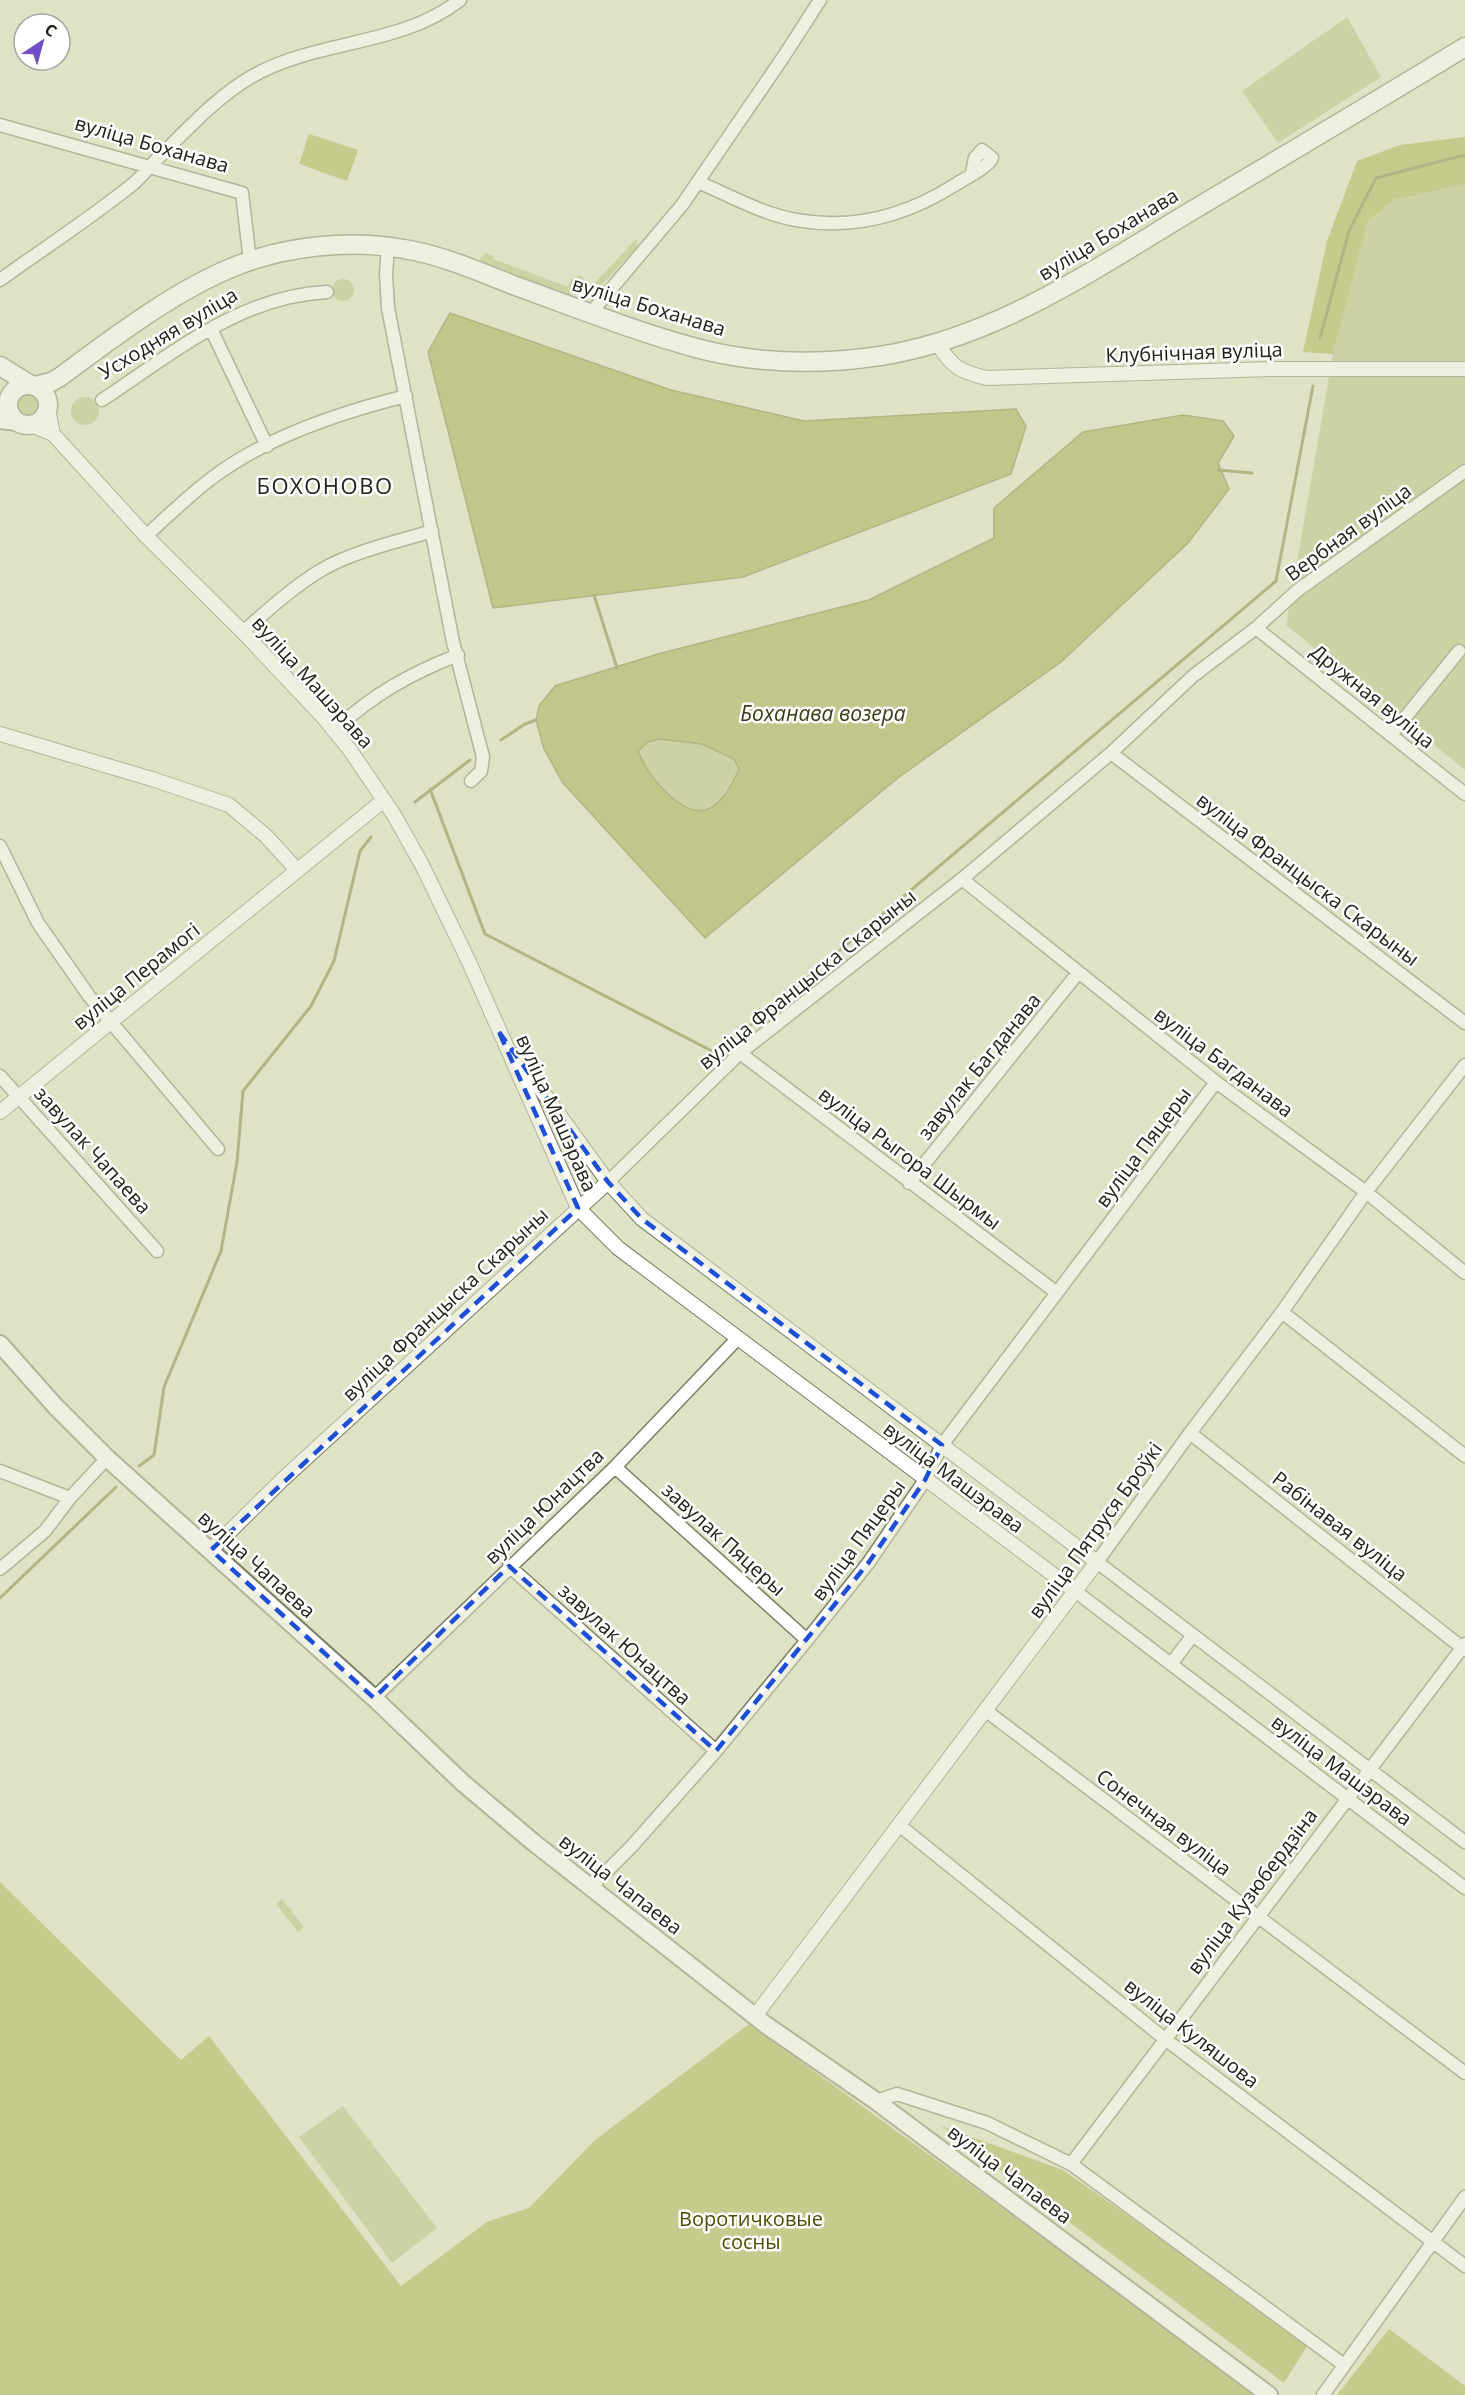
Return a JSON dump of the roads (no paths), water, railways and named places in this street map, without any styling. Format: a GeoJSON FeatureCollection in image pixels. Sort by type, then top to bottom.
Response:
{"type":"FeatureCollection","features":[{"type":"Feature","properties":{"kind":"main road","name":"вуліца Боханава"},"geometry":{"type":"LineString","coordinates":[[250,261],[322,247],[388,246],[428,254],[590,314],[697,348],[770,362],[880,356],[937,343],[989,325],[1062,289],[1465,47]]}},
{"type":"Feature","properties":{"kind":"main road","name":"Усходняя вуліца"},"geometry":{"type":"LineString","coordinates":[[32,385],[51,382],[60,377],[203,281],[250,261]]}},
{"type":"Feature","properties":{"kind":"main road"},"geometry":{"type":"LineString","coordinates":[[0,366],[44,392],[48,406]]}},
{"type":"Feature","properties":{"kind":"main road"},"geometry":{"type":"LineString","coordinates":[[0,377],[6,405],[16,422],[42,419],[60,377]]}},
{"type":"Feature","properties":{"kind":"main road"},"geometry":{"type":"LineString","coordinates":[[6,405],[15,390],[32,385]]}},
{"type":"Feature","properties":{"kind":"main road","name":"вуліца Чапаева"},"geometry":{"type":"LineString","coordinates":[[0,1344],[56,1407],[107,1458],[374,1698],[463,1783],[533,1842],[755,2016],[876,2100],[1269,2395]]}},
{"type":"Feature","properties":{"kind":"street"},"geometry":{"type":"LineString","coordinates":[[0,280],[135,183],[223,98],[250,77],[296,57],[405,28],[450,8],[460,0]]}},
{"type":"Feature","properties":{"kind":"street"},"geometry":{"type":"LineString","coordinates":[[590,314],[655,239],[698,182],[820,0]]}},
{"type":"Feature","properties":{"kind":"street","name":"вуліца Боханава"},"geometry":{"type":"LineString","coordinates":[[0,125],[242,193],[250,261]]}},
{"type":"Feature","properties":{"kind":"street"},"geometry":{"type":"LineString","coordinates":[[698,182],[765,211],[795,220],[849,223],[881,218],[924,203],[972,173]]}},
{"type":"Feature","properties":{"kind":"street"},"geometry":{"type":"LineString","coordinates":[[388,246],[386,274],[388,308],[458,655],[483,757],[481,771],[471,781]]}},
{"type":"Feature","properties":{"kind":"street","name":"Усходняя вуліца"},"geometry":{"type":"LineString","coordinates":[[102,400],[211,329],[243,311],[267,302],[307,293],[327,292]]}},
{"type":"Feature","properties":{"kind":"street"},"geometry":{"type":"LineString","coordinates":[[211,329],[267,446]]}},
{"type":"Feature","properties":{"kind":"street","name":"Клубнічная вуліца"},"geometry":{"type":"LineString","coordinates":[[937,343],[949,362],[965,373],[987,378],[1273,369],[1465,369]]}},
{"type":"Feature","properties":{"kind":"street"},"geometry":{"type":"LineString","coordinates":[[146,536],[183,501],[217,474],[267,446],[308,427],[406,396]]}},
{"type":"Feature","properties":{"kind":"street"},"geometry":{"type":"LineString","coordinates":[[48,406],[53,434]]}},
{"type":"Feature","properties":{"kind":"street","name":"вуліца Машэрава"},"geometry":{"type":"LineString","coordinates":[[16,422],[53,434],[146,536],[243,632],[334,730],[384,800],[422,865],[469,962],[578,1208],[618,1248],[1075,1591],[1465,1888]]}},
{"type":"Feature","properties":{"kind":"street","name":"Вербная вуліца"},"geometry":{"type":"LineString","coordinates":[[1256,628],[1298,590],[1465,471]]}},
{"type":"Feature","properties":{"kind":"street"},"geometry":{"type":"LineString","coordinates":[[243,632],[271,607],[323,569],[367,551],[432,531]]}},
{"type":"Feature","properties":{"kind":"street"},"geometry":{"type":"LineString","coordinates":[[1111,753],[1193,676],[1256,628]]}},
{"type":"Feature","properties":{"kind":"street","name":"Дружная вуліца"},"geometry":{"type":"LineString","coordinates":[[1256,628],[1465,794]]}},
{"type":"Feature","properties":{"kind":"street"},"geometry":{"type":"LineString","coordinates":[[1391,735],[1459,651]]}},
{"type":"Feature","properties":{"kind":"street"},"geometry":{"type":"LineString","coordinates":[[334,730],[361,706],[392,685],[424,668],[458,655]]}},
{"type":"Feature","properties":{"kind":"street"},"geometry":{"type":"LineString","coordinates":[[0,735],[152,779],[229,805],[266,836],[297,870]]}},
{"type":"Feature","properties":{"kind":"street","name":"вуліца Францыска Скарыны"},"geometry":{"type":"LineString","coordinates":[[211,1550],[282,1480],[608,1182],[740,1053],[774,1029],[962,879],[1111,753],[1465,1023]]}},
{"type":"Feature","properties":{"kind":"street","name":"вуліца Перамогі"},"geometry":{"type":"LineString","coordinates":[[0,1112],[384,800]]}},
{"type":"Feature","properties":{"kind":"street"},"geometry":{"type":"LineString","coordinates":[[0,846],[38,923],[89,996],[218,1149]]}},
{"type":"Feature","properties":{"kind":"street","name":"вуліца Багданава"},"geometry":{"type":"LineString","coordinates":[[962,879],[1216,1082],[1366,1192],[1465,1273]]}},
{"type":"Feature","properties":{"kind":"street","name":"завулак Багданава"},"geometry":{"type":"LineString","coordinates":[[909,1183],[1078,973]]}},
{"type":"Feature","properties":{"kind":"street","name":"вуліца Машэрава"},"geometry":{"type":"LineString","coordinates":[[499,1032],[608,1182],[642,1219],[1465,1842]]}},
{"type":"Feature","properties":{"kind":"street","name":"вуліца Рыгора Шырмы"},"geometry":{"type":"LineString","coordinates":[[740,1053],[1057,1293]]}},
{"type":"Feature","properties":{"kind":"street","name":"вуліца Пятруся Броўкі"},"geometry":{"type":"LineString","coordinates":[[755,2016],[1097,1563],[1190,1433],[1282,1312],[1366,1192],[1465,1065]]}},
{"type":"Feature","properties":{"kind":"street","name":"завулак Чапаева"},"geometry":{"type":"LineString","coordinates":[[0,1076],[157,1251]]}},
{"type":"Feature","properties":{"kind":"street","name":"вуліца Пяцеры"},"geometry":{"type":"LineString","coordinates":[[592,1886],[632,1846],[716,1751],[869,1562],[925,1480],[942,1445],[1216,1082]]}},
{"type":"Feature","properties":{"kind":"street"},"geometry":{"type":"LineString","coordinates":[[1282,1312],[1465,1456]]}},
{"type":"Feature","properties":{"kind":"street","name":"вуліца Юнацтва"},"geometry":{"type":"LineString","coordinates":[[374,1698],[509,1566],[615,1467],[738,1339]]}},
{"type":"Feature","properties":{"kind":"street","name":"Рабінавая вуліца"},"geometry":{"type":"LineString","coordinates":[[1190,1433],[1464,1647]]}},
{"type":"Feature","properties":{"kind":"street"},"geometry":{"type":"LineString","coordinates":[[0,1569],[45,1531],[70,1498],[107,1458]]}},
{"type":"Feature","properties":{"kind":"street","name":"завулак Пяцеры"},"geometry":{"type":"LineString","coordinates":[[615,1467],[807,1640]]}},
{"type":"Feature","properties":{"kind":"street"},"geometry":{"type":"LineString","coordinates":[[0,1471],[70,1498]]}},
{"type":"Feature","properties":{"kind":"street","name":"завулак Юнацтва"},"geometry":{"type":"LineString","coordinates":[[509,1566],[716,1751]]}},
{"type":"Feature","properties":{"kind":"street"},"geometry":{"type":"LineString","coordinates":[[1171,1664],[1193,1635]]}},
{"type":"Feature","properties":{"kind":"street","name":"вуліца Кузюбердзіна"},"geometry":{"type":"LineString","coordinates":[[1071,2164],[1346,1798],[1464,1647]]}},
{"type":"Feature","properties":{"kind":"street","name":"Сонечная вуліца"},"geometry":{"type":"LineString","coordinates":[[985,1710],[1465,2073]]}},
{"type":"Feature","properties":{"kind":"street","name":"вуліца Куляшова"},"geometry":{"type":"LineString","coordinates":[[899,1825],[1165,2038],[1465,2266]]}},
{"type":"Feature","properties":{"kind":"street"},"geometry":{"type":"LineString","coordinates":[[876,2100],[897,2094],[987,2124],[1071,2164],[1344,2365]]}},
{"type":"Feature","properties":{"kind":"street"},"geometry":{"type":"LineString","coordinates":[[1323,2395],[1465,2197]]}},
{"type":"Feature","properties":{"kind":"water"},"geometry":{"type":"Polygon","coordinates":[[[450,313],[671,390],[804,421],[1016,409],[1026,426],[1011,474],[743,577],[493,608],[428,352],[450,313]]]}},
{"type":"Feature","properties":{"kind":"water","name":"Боханава возера"},"geometry":{"type":"Polygon","coordinates":[[[1183,415],[1223,421],[1234,436],[1218,463],[1229,489],[1188,543],[1061,662],[899,777],[705,938],[563,783],[544,749],[536,720],[539,706],[555,686],[658,654],[869,600],[994,538],[994,508],[1083,432],[1183,415]],[[660,739],[648,742],[638,751],[650,774],[667,793],[679,803],[701,811],[718,803],[726,794],[739,769],[734,759],[702,744],[660,739]]]}},
{"type":"Feature","properties":{"kind":"waterway"},"geometry":{"type":"LineString","coordinates":[[1320,338],[1349,231],[1376,178],[1465,155]]}},
{"type":"Feature","properties":{"kind":"waterway"},"geometry":{"type":"LineString","coordinates":[[430,789],[485,934],[712,1051],[754,1023],[1276,581],[1313,386]]}},
{"type":"Feature","properties":{"kind":"waterway"},"geometry":{"type":"LineString","coordinates":[[1218,470],[1252,473]]}},
{"type":"Feature","properties":{"kind":"waterway"},"geometry":{"type":"LineString","coordinates":[[594,595],[617,668]]}},
{"type":"Feature","properties":{"kind":"waterway"},"geometry":{"type":"LineString","coordinates":[[501,740],[525,724],[536,720]]}},
{"type":"Feature","properties":{"kind":"waterway"},"geometry":{"type":"LineString","coordinates":[[415,802],[470,760]]}},
{"type":"Feature","properties":{"kind":"waterway"},"geometry":{"type":"LineString","coordinates":[[139,1466],[154,1455],[164,1387],[221,1251],[237,1162],[243,1091],[311,1006],[334,961],[360,851],[371,837]]}},
{"type":"Feature","properties":{"kind":"waterway"},"geometry":{"type":"LineString","coordinates":[[0,1598],[116,1487]]}},
{"type":"Feature","properties":{"kind":"district","name":"БОХОНОВО"},"geometry":{"type":"Point","coordinates":[325,485]}},
{"type":"Feature","properties":{"kind":"park label","name":"Воротичковые сосны"},"geometry":{"type":"Point","coordinates":[751,2230]}}]}
